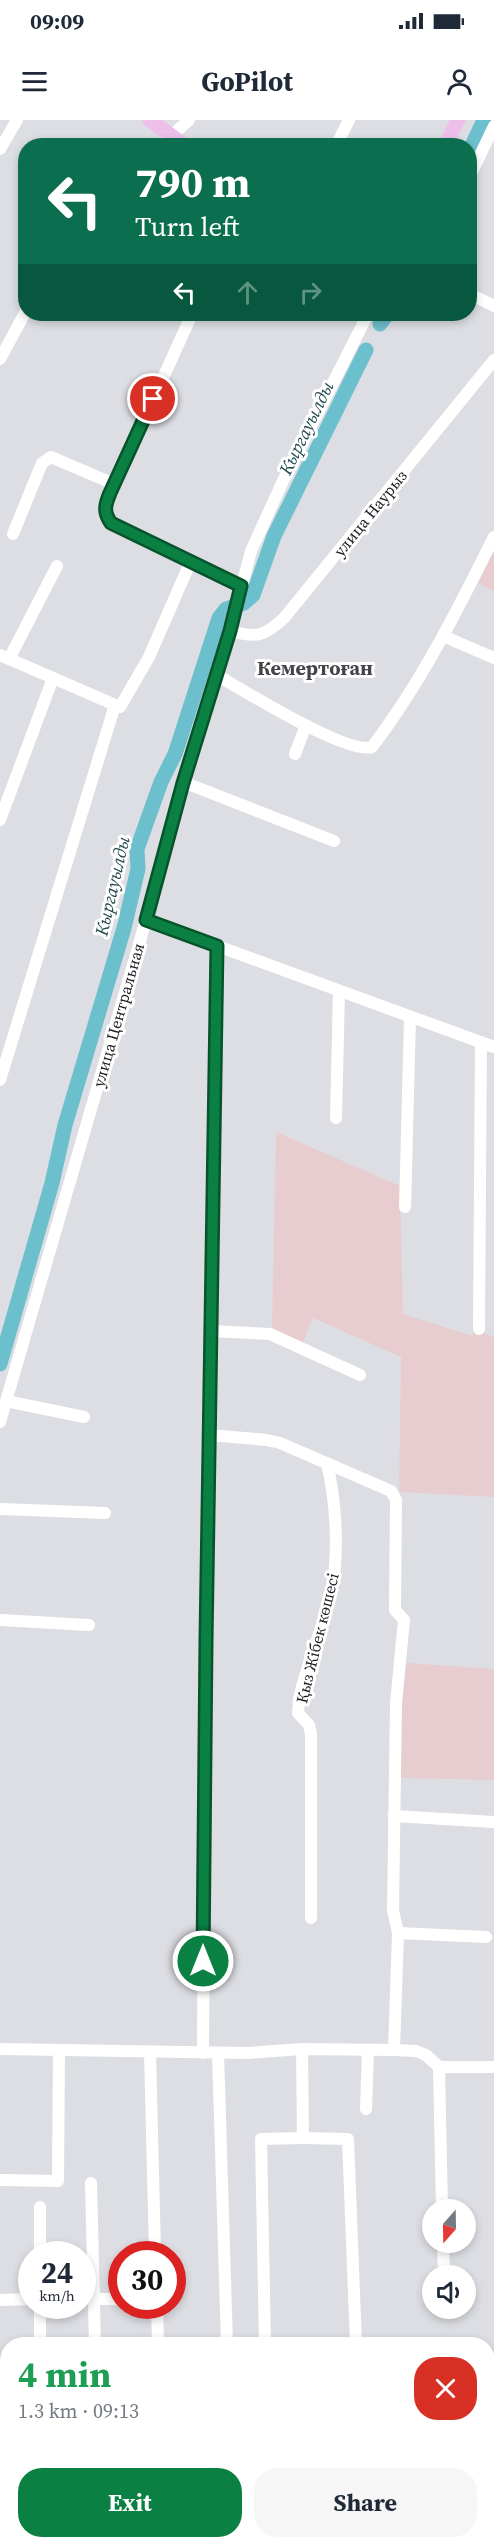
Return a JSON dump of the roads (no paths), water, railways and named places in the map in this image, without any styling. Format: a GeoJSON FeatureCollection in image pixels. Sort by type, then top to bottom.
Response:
{"type":"FeatureCollection","features":[{"type":"Feature","properties":{"kind":"main road"},"geometry":{"type":"LineString","coordinates":[[150,120],[164,138]]}},
{"type":"Feature","properties":{"kind":"main road"},"geometry":{"type":"LineString","coordinates":[[449,138],[458,120]]}},
{"type":"Feature","properties":{"kind":"street"},"geometry":{"type":"LineString","coordinates":[[0,149],[17,120]]}},
{"type":"Feature","properties":{"kind":"street"},"geometry":{"type":"LineString","coordinates":[[169,138],[189,120]]}},
{"type":"Feature","properties":{"kind":"street"},"geometry":{"type":"LineString","coordinates":[[340,138],[349,120]]}},
{"type":"Feature","properties":{"kind":"street"},"geometry":{"type":"LineString","coordinates":[[477,161],[494,126]]}},
{"type":"Feature","properties":{"kind":"street"},"geometry":{"type":"LineString","coordinates":[[477,298],[494,306]]}},
{"type":"Feature","properties":{"kind":"street"},"geometry":{"type":"LineString","coordinates":[[0,359],[21,321]]}},
{"type":"Feature","properties":{"kind":"street"},"geometry":{"type":"LineString","coordinates":[[189,321],[104,508],[111,523],[190,563],[240,592]]}},
{"type":"Feature","properties":{"kind":"street","name":"улица Центральная"},"geometry":{"type":"LineString","coordinates":[[0,1422],[251,551],[364,321]]}},
{"type":"Feature","properties":{"kind":"street","name":"улица Наурыз"},"geometry":{"type":"LineString","coordinates":[[231,625],[251,637],[262,635],[284,618],[494,360]]}},
{"type":"Feature","properties":{"kind":"street"},"geometry":{"type":"LineString","coordinates":[[13,534],[42,463],[51,457],[114,484]]}},
{"type":"Feature","properties":{"kind":"street"},"geometry":{"type":"LineString","coordinates":[[217,675],[306,725],[359,748],[372,747],[390,724],[443,636],[494,537]]}},
{"type":"Feature","properties":{"kind":"street"},"geometry":{"type":"LineString","coordinates":[[57,566],[4,657],[120,707],[149,657],[190,563]]}},
{"type":"Feature","properties":{"kind":"street"},"geometry":{"type":"LineString","coordinates":[[443,636],[494,658]]}},
{"type":"Feature","properties":{"kind":"street"},"geometry":{"type":"LineString","coordinates":[[0,820],[52,678]]}},
{"type":"Feature","properties":{"kind":"street"},"geometry":{"type":"LineString","coordinates":[[0,1080],[115,705]]}},
{"type":"Feature","properties":{"kind":"street"},"geometry":{"type":"LineString","coordinates":[[295,754],[306,725]]}},
{"type":"Feature","properties":{"kind":"street"},"geometry":{"type":"LineString","coordinates":[[183,783],[334,841]]}},
{"type":"Feature","properties":{"kind":"street"},"geometry":{"type":"LineString","coordinates":[[146,920],[494,1047]]}},
{"type":"Feature","properties":{"kind":"street"},"geometry":{"type":"LineString","coordinates":[[203,2053],[209,1435],[217,946]]}},
{"type":"Feature","properties":{"kind":"street"},"geometry":{"type":"LineString","coordinates":[[336,1118],[339,991]]}},
{"type":"Feature","properties":{"kind":"street"},"geometry":{"type":"LineString","coordinates":[[405,1207],[410,1017]]}},
{"type":"Feature","properties":{"kind":"street"},"geometry":{"type":"LineString","coordinates":[[479,1329],[481,1042]]}},
{"type":"Feature","properties":{"kind":"street"},"geometry":{"type":"LineString","coordinates":[[211,1331],[270,1334],[360,1375]]}},
{"type":"Feature","properties":{"kind":"street"},"geometry":{"type":"LineString","coordinates":[[6,1401],[84,1417]]}},
{"type":"Feature","properties":{"kind":"street"},"geometry":{"type":"LineString","coordinates":[[209,1435],[267,1440],[391,1491],[396,1500],[395,1610],[404,1620],[396,1703],[393,1910],[398,1933],[394,2050]]}},
{"type":"Feature","properties":{"kind":"street","name":"Қыз Жібек көшесі"},"geometry":{"type":"LineString","coordinates":[[311,1918],[311,1734],[309,1725],[298,1713],[299,1699],[332,1590],[336,1565],[337,1544],[331,1481],[327,1464]]}},
{"type":"Feature","properties":{"kind":"street"},"geometry":{"type":"LineString","coordinates":[[0,1509],[105,1513]]}},
{"type":"Feature","properties":{"kind":"street"},"geometry":{"type":"LineString","coordinates":[[0,1620],[89,1625]]}},
{"type":"Feature","properties":{"kind":"street"},"geometry":{"type":"LineString","coordinates":[[394,1816],[494,1822]]}},
{"type":"Feature","properties":{"kind":"street"},"geometry":{"type":"LineString","coordinates":[[398,1933],[486,1937]]}},
{"type":"Feature","properties":{"kind":"street"},"geometry":{"type":"LineString","coordinates":[[0,2049],[203,2053],[302,2049],[394,2050],[416,2051],[426,2055],[439,2067],[494,2067]]}},
{"type":"Feature","properties":{"kind":"street"},"geometry":{"type":"LineString","coordinates":[[302,2049],[303,2138]]}},
{"type":"Feature","properties":{"kind":"street"},"geometry":{"type":"LineString","coordinates":[[0,2180],[58,2181],[59,2050]]}},
{"type":"Feature","properties":{"kind":"street"},"geometry":{"type":"LineString","coordinates":[[366,2109],[368,2050]]}},
{"type":"Feature","properties":{"kind":"street"},"geometry":{"type":"LineString","coordinates":[[150,2052],[155,2241]]}},
{"type":"Feature","properties":{"kind":"street"},"geometry":{"type":"LineString","coordinates":[[218,2053],[227,2337]]}},
{"type":"Feature","properties":{"kind":"street"},"geometry":{"type":"LineString","coordinates":[[439,2067],[442,2199]]}},
{"type":"Feature","properties":{"kind":"street"},"geometry":{"type":"LineString","coordinates":[[265,2337],[261,2139],[303,2138],[348,2139],[356,2337]]}},
{"type":"Feature","properties":{"kind":"street"},"geometry":{"type":"LineString","coordinates":[[90,2241],[91,2183]]}},
{"type":"Feature","properties":{"kind":"street"},"geometry":{"type":"LineString","coordinates":[[39,2207],[39,2241]]}},
{"type":"Feature","properties":{"kind":"street"},"geometry":{"type":"LineString","coordinates":[[0,2300],[18,2299]]}},
{"type":"Feature","properties":{"kind":"street"},"geometry":{"type":"LineString","coordinates":[[40,2319],[40,2337]]}},
{"type":"Feature","properties":{"kind":"street"},"geometry":{"type":"LineString","coordinates":[[91,2319],[94,2337]]}},
{"type":"Feature","properties":{"kind":"street"},"geometry":{"type":"LineString","coordinates":[[157,2319],[158,2337]]}},
{"type":"Feature","properties":{"kind":"waterway"},"geometry":{"type":"LineString","coordinates":[[476,138],[484,120]]}},
{"type":"Feature","properties":{"kind":"waterway","name":"Кыргауылды"},"geometry":{"type":"LineString","coordinates":[[0,1364],[52,1183],[65,1125],[124,928],[138,869],[137,849],[161,782],[175,754],[219,618],[226,609],[244,603],[253,595],[274,536],[366,350]]}},
{"type":"Feature","properties":{"kind":"district","name":"Кемертоған"},"geometry":{"type":"Point","coordinates":[315,668]}}]}
